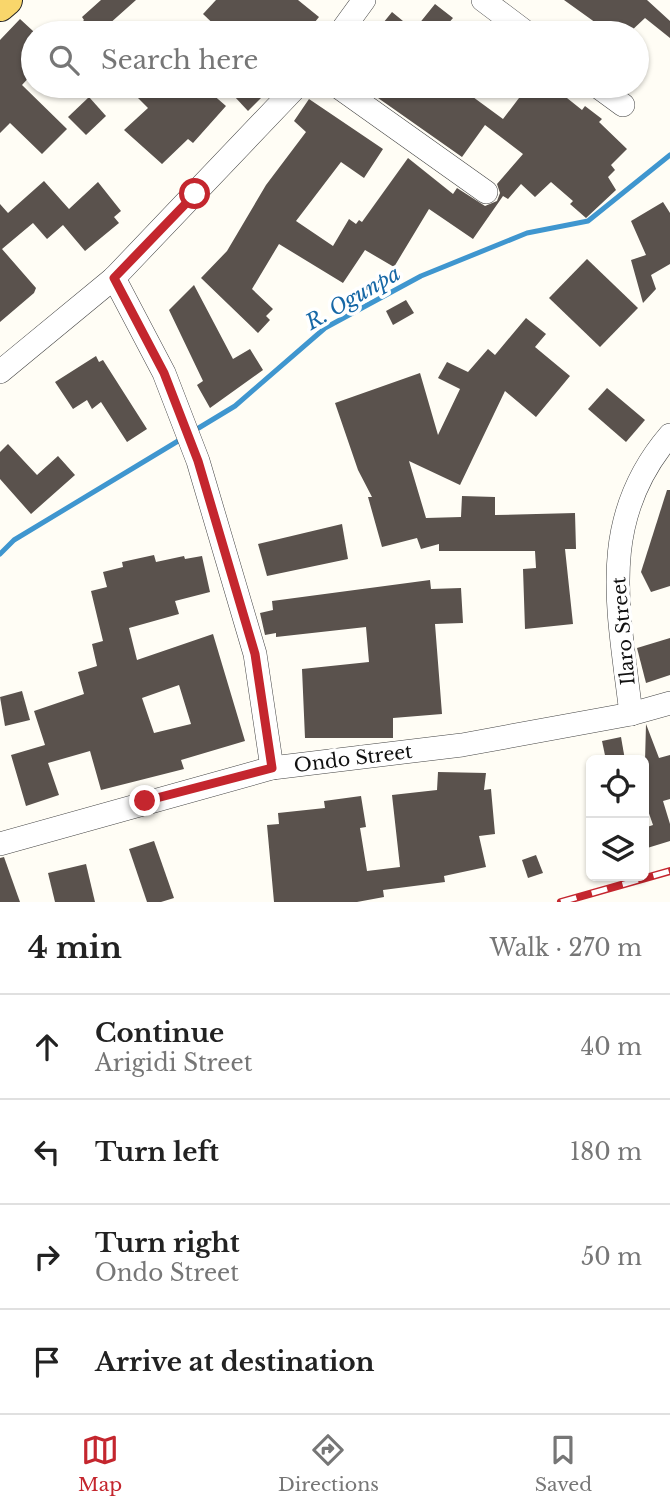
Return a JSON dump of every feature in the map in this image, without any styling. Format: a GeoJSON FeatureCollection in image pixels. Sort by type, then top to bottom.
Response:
{"type":"FeatureCollection","features":[{"type":"Feature","properties":{"kind":"main road"},"geometry":{"type":"LineString","coordinates":[[0,6],[7,0]]}},
{"type":"Feature","properties":{"kind":"street"},"geometry":{"type":"LineString","coordinates":[[349,21],[364,0]]}},
{"type":"Feature","properties":{"kind":"street"},"geometry":{"type":"LineString","coordinates":[[483,0],[511,21]]}},
{"type":"Feature","properties":{"kind":"street"},"geometry":{"type":"LineString","coordinates":[[0,372],[114,278],[286,98]]}},
{"type":"Feature","properties":{"kind":"street"},"geometry":{"type":"LineString","coordinates":[[354,98],[486,192]]}},
{"type":"Feature","properties":{"kind":"street"},"geometry":{"type":"LineString","coordinates":[[613,98],[622,105]]}},
{"type":"Feature","properties":{"kind":"street"},"geometry":{"type":"LineString","coordinates":[[114,278],[164,373],[198,461],[255,654],[272,768]]}},
{"type":"Feature","properties":{"kind":"street","name":"Ilaro Street"},"geometry":{"type":"LineString","coordinates":[[631,714],[616,577],[621,528],[635,489],[659,448],[670,435]]}},
{"type":"Feature","properties":{"kind":"street","name":"Ondo Street"},"geometry":{"type":"LineString","coordinates":[[0,844],[272,768],[462,745],[631,714],[670,703]]}},
{"type":"Feature","properties":{"kind":"building"},"geometry":{"type":"Polygon","coordinates":[[[101,0],[136,0],[112,21],[83,21],[82,17],[101,0]]]}},
{"type":"Feature","properties":{"kind":"building"},"geometry":{"type":"Polygon","coordinates":[[[216,0],[298,0],[319,17],[316,21],[210,21],[203,14],[216,0]]]}},
{"type":"Feature","properties":{"kind":"building"},"geometry":{"type":"Polygon","coordinates":[[[564,0],[647,0],[670,21],[670,38],[645,18],[642,21],[593,21],[564,0]]]}},
{"type":"Feature","properties":{"kind":"building"},"geometry":{"type":"Polygon","coordinates":[[[435,4],[453,18],[450,21],[421,21],[435,4]]]}},
{"type":"Feature","properties":{"kind":"building"},"geometry":{"type":"Polygon","coordinates":[[[392,12],[403,21],[385,21],[392,12]]]}},
{"type":"Feature","properties":{"kind":"building"},"geometry":{"type":"Polygon","coordinates":[[[20,19],[22,21],[21,98],[35,98],[67,129],[42,154],[10,123],[0,133],[0,40],[20,19]]]}},
{"type":"Feature","properties":{"kind":"building"},"geometry":{"type":"Polygon","coordinates":[[[88,98],[106,116],[86,135],[68,117],[88,98]]]}},
{"type":"Feature","properties":{"kind":"building"},"geometry":{"type":"Polygon","coordinates":[[[138,98],[217,98],[226,106],[193,143],[188,139],[162,164],[124,130],[148,108],[138,98]]]}},
{"type":"Feature","properties":{"kind":"building"},"geometry":{"type":"Polygon","coordinates":[[[236,98],[261,98],[248,111],[236,98]]]}},
{"type":"Feature","properties":{"kind":"building"},"geometry":{"type":"Polygon","coordinates":[[[378,98],[474,98],[503,119],[519,98],[567,98],[582,110],[585,106],[602,119],[599,122],[627,149],[611,165],[615,170],[608,177],[616,190],[586,218],[570,204],[573,201],[551,182],[535,197],[521,184],[508,199],[503,196],[473,239],[429,209],[394,267],[365,250],[343,283],[279,244],[252,289],[273,309],[266,316],[270,320],[258,333],[201,278],[227,251],[266,185],[306,132],[294,121],[309,99],[383,149],[364,178],[341,162],[296,221],[333,246],[349,219],[356,224],[359,220],[362,222],[408,158],[453,194],[457,188],[485,206],[497,201],[500,193],[497,184],[523,154],[485,125],[462,157],[378,98]]]}},
{"type":"Feature","properties":{"kind":"building"},"geometry":{"type":"Polygon","coordinates":[[[44,181],[69,209],[98,182],[121,211],[114,217],[119,223],[85,251],[63,225],[47,239],[33,223],[2,249],[36,288],[34,293],[0,322],[0,204],[8,213],[44,181]]]}},
{"type":"Feature","properties":{"kind":"building"},"geometry":{"type":"Polygon","coordinates":[[[663,202],[670,213],[670,264],[651,275],[656,289],[643,303],[631,260],[646,255],[631,221],[663,202]]]}},
{"type":"Feature","properties":{"kind":"building"},"geometry":{"type":"Polygon","coordinates":[[[587,259],[638,308],[600,347],[549,298],[587,259]]]}},
{"type":"Feature","properties":{"kind":"building"},"geometry":{"type":"Polygon","coordinates":[[[194,285],[233,359],[250,349],[263,370],[210,408],[197,385],[203,381],[169,310],[194,285]]]}},
{"type":"Feature","properties":{"kind":"building"},"geometry":{"type":"Polygon","coordinates":[[[406,300],[414,313],[393,325],[386,311],[406,300]]]}},
{"type":"Feature","properties":{"kind":"building"},"geometry":{"type":"Polygon","coordinates":[[[526,318],[546,334],[535,347],[570,376],[536,417],[505,391],[460,485],[409,461],[426,518],[461,517],[462,496],[495,497],[495,515],[575,513],[576,549],[565,549],[573,624],[525,629],[523,569],[536,568],[535,551],[439,551],[439,544],[421,549],[417,538],[382,547],[368,497],[372,497],[358,470],[335,403],[420,373],[438,435],[460,389],[438,378],[447,362],[468,372],[488,349],[495,355],[526,318]]]}},
{"type":"Feature","properties":{"kind":"building"},"geometry":{"type":"Polygon","coordinates":[[[96,356],[99,362],[103,360],[147,429],[127,442],[101,402],[92,409],[87,400],[73,409],[55,382],[96,356]]]}},
{"type":"Feature","properties":{"kind":"building"},"geometry":{"type":"Polygon","coordinates":[[[607,388],[645,420],[626,442],[588,409],[607,388]]]}},
{"type":"Feature","properties":{"kind":"building"},"geometry":{"type":"Polygon","coordinates":[[[8,444],[37,475],[58,456],[75,475],[31,514],[0,479],[0,452],[8,444]]]}},
{"type":"Feature","properties":{"kind":"building"},"geometry":{"type":"Polygon","coordinates":[[[667,490],[670,490],[670,586],[651,592],[641,572],[667,490]]]}},
{"type":"Feature","properties":{"kind":"building"},"geometry":{"type":"Polygon","coordinates":[[[342,524],[348,559],[267,576],[258,544],[342,524]]]}},
{"type":"Feature","properties":{"kind":"building"},"geometry":{"type":"Polygon","coordinates":[[[154,555],[156,562],[184,556],[185,559],[202,556],[210,592],[175,601],[179,614],[129,628],[137,660],[213,634],[245,741],[181,760],[184,769],[101,790],[90,751],[48,763],[59,795],[26,806],[11,755],[45,745],[34,711],[84,694],[78,672],[97,666],[92,644],[103,641],[91,591],[107,587],[103,572],[123,567],[122,562],[154,555]],[[179,685],[142,698],[154,733],[191,724],[179,685]]]}},
{"type":"Feature","properties":{"kind":"building"},"geometry":{"type":"Polygon","coordinates":[[[430,580],[431,589],[461,588],[463,623],[435,624],[442,714],[393,718],[393,738],[305,738],[302,669],[369,662],[366,627],[276,637],[276,633],[265,635],[260,613],[273,610],[272,601],[430,580]]]}},
{"type":"Feature","properties":{"kind":"building"},"geometry":{"type":"Polygon","coordinates":[[[670,638],[670,675],[646,683],[637,648],[670,638]]]}},
{"type":"Feature","properties":{"kind":"building"},"geometry":{"type":"Polygon","coordinates":[[[22,691],[30,720],[5,726],[0,697],[22,691]]]}},
{"type":"Feature","properties":{"kind":"building"},"geometry":{"type":"Polygon","coordinates":[[[646,724],[659,758],[670,755],[670,799],[663,801],[670,824],[670,841],[649,847],[649,826],[653,825],[649,813],[649,755],[645,755],[646,724]]]}},
{"type":"Feature","properties":{"kind":"building"},"geometry":{"type":"Polygon","coordinates":[[[621,737],[624,755],[605,755],[602,741],[621,737]]]}},
{"type":"Feature","properties":{"kind":"building"},"geometry":{"type":"Polygon","coordinates":[[[438,772],[486,773],[484,790],[491,789],[495,834],[479,836],[486,867],[444,876],[445,882],[383,890],[384,897],[357,902],[274,902],[267,825],[279,824],[278,813],[325,808],[324,801],[361,796],[366,827],[360,828],[367,871],[400,867],[392,795],[437,790],[438,772]]]}},
{"type":"Feature","properties":{"kind":"building"},"geometry":{"type":"Polygon","coordinates":[[[154,841],[174,898],[147,902],[129,849],[154,841]]]}},
{"type":"Feature","properties":{"kind":"building"},"geometry":{"type":"Polygon","coordinates":[[[536,855],[543,873],[528,878],[522,860],[536,855]]]}},
{"type":"Feature","properties":{"kind":"building"},"geometry":{"type":"Polygon","coordinates":[[[4,857],[20,902],[0,902],[0,858],[4,857]]]}},
{"type":"Feature","properties":{"kind":"building"},"geometry":{"type":"Polygon","coordinates":[[[86,864],[95,902],[55,902],[48,873],[86,864]]]}},
{"type":"Feature","properties":{"kind":"waterway","name":"R. Ogunpa"},"geometry":{"type":"LineString","coordinates":[[192,432],[235,406],[325,328],[421,276],[527,233],[588,221],[670,155]]}},
{"type":"Feature","properties":{"kind":"waterway","name":"R. Ogunpa"},"geometry":{"type":"LineString","coordinates":[[0,554],[14,540],[183,438]]}},
{"type":"Feature","properties":{"kind":"railway"},"geometry":{"type":"LineString","coordinates":[[561,902],[670,871]]}},
{"type":"Feature","properties":{"kind":"route"},"geometry":{"type":"LineString","coordinates":[[145,801],[272,768],[255,654],[198,461],[164,373],[114,278],[195,194]]}}]}
